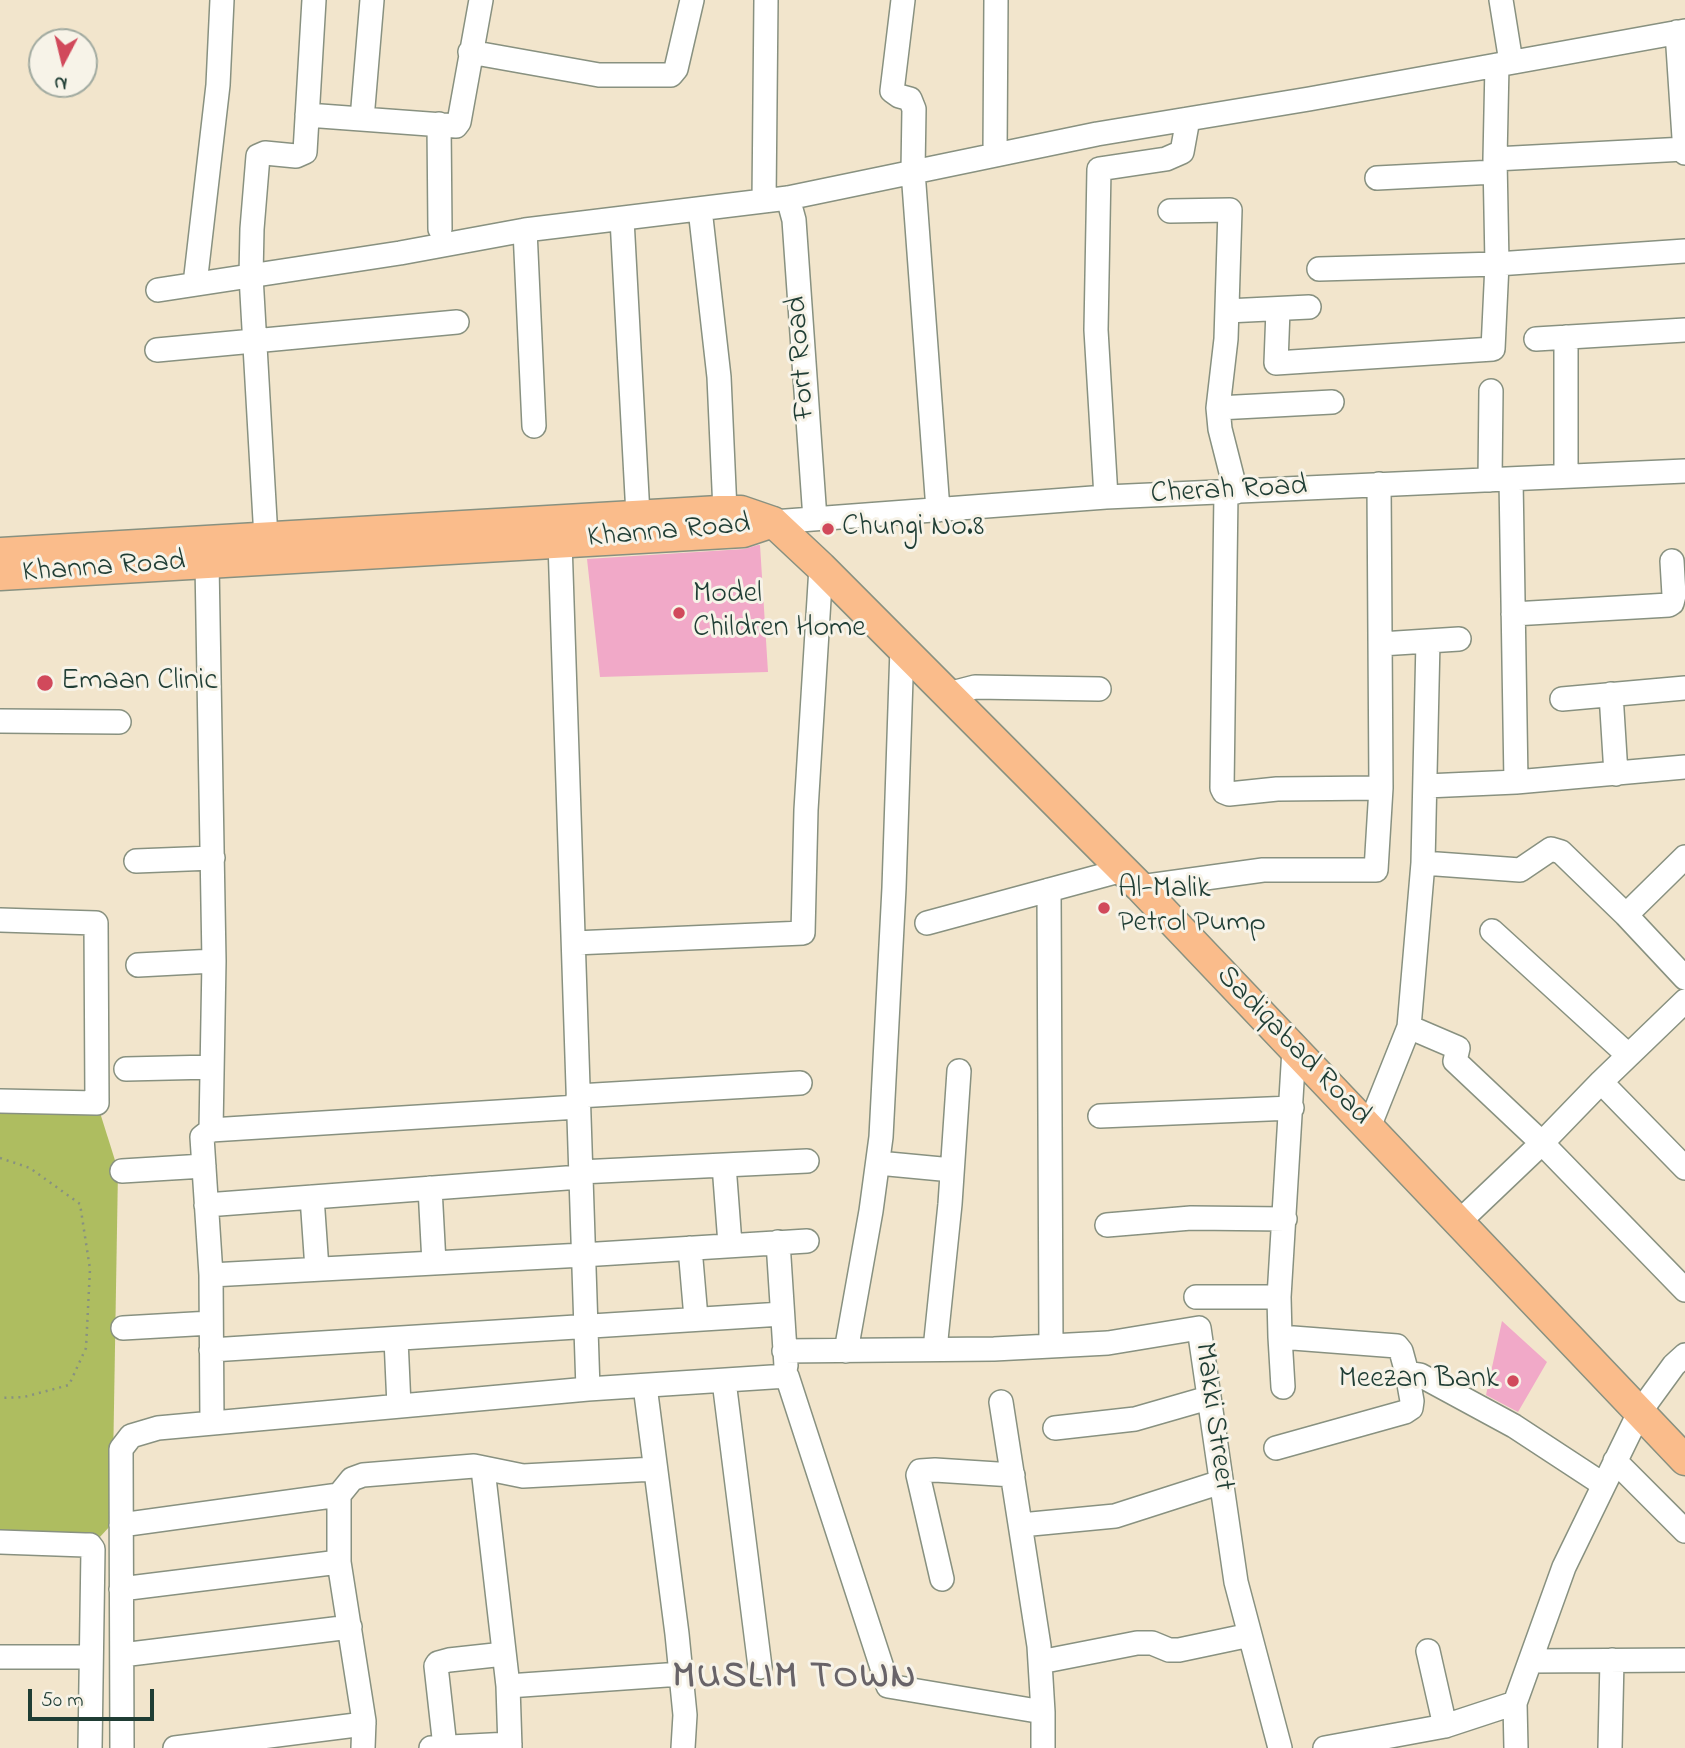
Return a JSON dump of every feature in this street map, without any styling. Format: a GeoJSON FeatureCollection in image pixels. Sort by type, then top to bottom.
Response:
{"type":"FeatureCollection","features":[{"type":"Feature","properties":{"kind":"main road","name":"Khanna Road"},"geometry":{"type":"LineString","coordinates":[[0,554],[206,552],[560,531],[638,516],[726,511],[741,511],[773,522]]}},
{"type":"Feature","properties":{"kind":"main road","name":"Khanna Road"},"geometry":{"type":"LineString","coordinates":[[0,575],[206,552],[266,538],[560,531],[743,532],[773,522]]}},
{"type":"Feature","properties":{"kind":"main road","name":"Sadiqabad Road"},"geometry":{"type":"LineString","coordinates":[[773,522],[821,566],[1132,878],[1685,1460]]}},
{"type":"Feature","properties":{"kind":"street"},"geometry":{"type":"LineString","coordinates":[[195,284],[218,85],[222,0]]}},
{"type":"Feature","properties":{"kind":"street"},"geometry":{"type":"LineString","coordinates":[[266,538],[251,276],[251,229],[258,156],[265,153],[303,155],[314,0]]}},
{"type":"Feature","properties":{"kind":"street"},"geometry":{"type":"LineString","coordinates":[[362,119],[372,0]]}},
{"type":"Feature","properties":{"kind":"street"},"geometry":{"type":"LineString","coordinates":[[307,115],[456,126],[459,122],[481,0]]}},
{"type":"Feature","properties":{"kind":"street"},"geometry":{"type":"LineString","coordinates":[[470,52],[599,75],[671,75],[676,69],[691,0]]}},
{"type":"Feature","properties":{"kind":"street"},"geometry":{"type":"LineString","coordinates":[[764,201],[766,0]]}},
{"type":"Feature","properties":{"kind":"street"},"geometry":{"type":"LineString","coordinates":[[904,0],[892,91],[910,99],[914,110],[913,171],[937,510]]}},
{"type":"Feature","properties":{"kind":"street"},"geometry":{"type":"LineString","coordinates":[[995,154],[996,0]]}},
{"type":"Feature","properties":{"kind":"street"},"geometry":{"type":"LineString","coordinates":[[1278,310],[1276,363],[1493,349],[1497,264],[1495,166],[1504,63],[1501,0]]}},
{"type":"Feature","properties":{"kind":"street"},"geometry":{"type":"LineString","coordinates":[[158,290],[400,253],[525,230],[788,198],[850,187],[995,154],[1681,32],[1685,151],[1377,178]]}},
{"type":"Feature","properties":{"kind":"street"},"geometry":{"type":"LineString","coordinates":[[1106,498],[1096,330],[1099,169],[1167,159],[1182,152],[1188,119]]}},
{"type":"Feature","properties":{"kind":"street"},"geometry":{"type":"LineString","coordinates":[[439,124],[440,229]]}},
{"type":"Feature","properties":{"kind":"street","name":"Fort Road"},"geometry":{"type":"LineString","coordinates":[[788,198],[794,220],[815,519]]}},
{"type":"Feature","properties":{"kind":"street"},"geometry":{"type":"LineString","coordinates":[[699,209],[719,377],[726,511]]}},
{"type":"Feature","properties":{"kind":"street"},"geometry":{"type":"LineString","coordinates":[[1170,211],[1230,210],[1227,311],[1219,408],[1231,492],[1222,788],[1229,794],[1277,789],[1381,788]]}},
{"type":"Feature","properties":{"kind":"street"},"geometry":{"type":"LineString","coordinates":[[622,219],[638,516]]}},
{"type":"Feature","properties":{"kind":"street"},"geometry":{"type":"LineString","coordinates":[[525,230],[534,426]]}},
{"type":"Feature","properties":{"kind":"street"},"geometry":{"type":"LineString","coordinates":[[1319,269],[1497,264],[1685,251]]}},
{"type":"Feature","properties":{"kind":"street"},"geometry":{"type":"LineString","coordinates":[[1227,311],[1309,307]]}},
{"type":"Feature","properties":{"kind":"street"},"geometry":{"type":"LineString","coordinates":[[157,350],[457,322]]}},
{"type":"Feature","properties":{"kind":"street"},"geometry":{"type":"LineString","coordinates":[[1535,339],[1685,330]]}},
{"type":"Feature","properties":{"kind":"street"},"geometry":{"type":"LineString","coordinates":[[1566,337],[1566,476]]}},
{"type":"Feature","properties":{"kind":"street"},"geometry":{"type":"LineString","coordinates":[[1490,391],[1513,614],[1516,782]]}},
{"type":"Feature","properties":{"kind":"street"},"geometry":{"type":"LineString","coordinates":[[1219,408],[1332,402]]}},
{"type":"Feature","properties":{"kind":"street","name":"Cherah Road"},"geometry":{"type":"LineString","coordinates":[[773,522],[1106,498],[1685,471]]}},
{"type":"Feature","properties":{"kind":"street"},"geometry":{"type":"LineString","coordinates":[[927,923],[1049,890],[1132,878],[1263,870],[1376,870],[1381,788],[1380,484]]}},
{"type":"Feature","properties":{"kind":"street"},"geometry":{"type":"LineString","coordinates":[[560,531],[582,1255],[589,1390]]}},
{"type":"Feature","properties":{"kind":"street"},"geometry":{"type":"LineString","coordinates":[[206,552],[214,961],[211,1130]]}},
{"type":"Feature","properties":{"kind":"street"},"geometry":{"type":"LineString","coordinates":[[1513,614],[1669,605],[1673,600],[1672,561]]}},
{"type":"Feature","properties":{"kind":"street"},"geometry":{"type":"LineString","coordinates":[[574,943],[803,933],[806,810],[821,566]]}},
{"type":"Feature","properties":{"kind":"street"},"geometry":{"type":"LineString","coordinates":[[1381,643],[1459,639]]}},
{"type":"Feature","properties":{"kind":"street"},"geometry":{"type":"LineString","coordinates":[[1369,1127],[1409,1027],[1423,863],[1428,641]]}},
{"type":"Feature","properties":{"kind":"street"},"geometry":{"type":"LineString","coordinates":[[846,1351],[878,1163],[886,1071],[902,648]]}},
{"type":"Feature","properties":{"kind":"street"},"geometry":{"type":"LineString","coordinates":[[948,694],[975,687],[1100,689]]}},
{"type":"Feature","properties":{"kind":"street"},"geometry":{"type":"LineString","coordinates":[[1562,699],[1685,688]]}},
{"type":"Feature","properties":{"kind":"street"},"geometry":{"type":"LineString","coordinates":[[1611,694],[1616,774]]}},
{"type":"Feature","properties":{"kind":"street"},"geometry":{"type":"LineString","coordinates":[[0,721],[118,722]]}},
{"type":"Feature","properties":{"kind":"street"},"geometry":{"type":"LineString","coordinates":[[1426,786],[1516,782],[1685,766]]}},
{"type":"Feature","properties":{"kind":"street"},"geometry":{"type":"LineString","coordinates":[[1423,863],[1520,870],[1550,849],[1561,852],[1626,915],[1685,978]]}},
{"type":"Feature","properties":{"kind":"street"},"geometry":{"type":"LineString","coordinates":[[1626,915],[1685,857]]}},
{"type":"Feature","properties":{"kind":"street"},"geometry":{"type":"LineString","coordinates":[[136,861],[213,858]]}},
{"type":"Feature","properties":{"kind":"street"},"geometry":{"type":"LineString","coordinates":[[1049,890],[1051,1346]]}},
{"type":"Feature","properties":{"kind":"street"},"geometry":{"type":"LineString","coordinates":[[0,920],[96,923],[97,1103],[0,1101]]}},
{"type":"Feature","properties":{"kind":"street"},"geometry":{"type":"LineString","coordinates":[[1492,932],[1628,1055]]}},
{"type":"Feature","properties":{"kind":"street"},"geometry":{"type":"LineString","coordinates":[[138,965],[214,961]]}},
{"type":"Feature","properties":{"kind":"street"},"geometry":{"type":"LineString","coordinates":[[1459,1222],[1685,1001]]}},
{"type":"Feature","properties":{"kind":"street"},"geometry":{"type":"LineString","coordinates":[[1409,1027],[1458,1048],[1455,1061],[1542,1143],[1685,1290]]}},
{"type":"Feature","properties":{"kind":"street"},"geometry":{"type":"LineString","coordinates":[[1283,1387],[1279,1297],[1294,1049]]}},
{"type":"Feature","properties":{"kind":"street"},"geometry":{"type":"LineString","coordinates":[[126,1069],[212,1067]]}},
{"type":"Feature","properties":{"kind":"street"},"geometry":{"type":"LineString","coordinates":[[935,1349],[959,1071]]}},
{"type":"Feature","properties":{"kind":"street"},"geometry":{"type":"LineString","coordinates":[[1601,1082],[1685,1168]]}},
{"type":"Feature","properties":{"kind":"street"},"geometry":{"type":"LineString","coordinates":[[212,1423],[211,1275],[202,1137],[211,1130],[800,1083]]}},
{"type":"Feature","properties":{"kind":"street"},"geometry":{"type":"LineString","coordinates":[[1100,1116],[1292,1108]]}},
{"type":"Feature","properties":{"kind":"street"},"geometry":{"type":"LineString","coordinates":[[206,1205],[580,1175],[807,1161]]}},
{"type":"Feature","properties":{"kind":"street"},"geometry":{"type":"LineString","coordinates":[[878,1163],[952,1170]]}},
{"type":"Feature","properties":{"kind":"street"},"geometry":{"type":"LineString","coordinates":[[724,1165],[730,1244]]}},
{"type":"Feature","properties":{"kind":"street"},"geometry":{"type":"LineString","coordinates":[[122,1171],[204,1166]]}},
{"type":"Feature","properties":{"kind":"street"},"geometry":{"type":"LineString","coordinates":[[429,1188],[434,1263]]}},
{"type":"Feature","properties":{"kind":"street"},"geometry":{"type":"LineString","coordinates":[[312,1197],[317,1269]]}},
{"type":"Feature","properties":{"kind":"street"},"geometry":{"type":"LineString","coordinates":[[1107,1225],[1191,1218],[1285,1219]]}},
{"type":"Feature","properties":{"kind":"street"},"geometry":{"type":"LineString","coordinates":[[211,1275],[807,1241]]}},
{"type":"Feature","properties":{"kind":"street"},"geometry":{"type":"LineString","coordinates":[[778,1242],[787,1376],[888,1686],[1043,1712]]}},
{"type":"Feature","properties":{"kind":"street"},"geometry":{"type":"LineString","coordinates":[[690,1248],[696,1318]]}},
{"type":"Feature","properties":{"kind":"street"},"geometry":{"type":"LineString","coordinates":[[1196,1297],[1279,1297]]}},
{"type":"Feature","properties":{"kind":"street"},"geometry":{"type":"LineString","coordinates":[[211,1350],[782,1314]]}},
{"type":"Feature","properties":{"kind":"street"},"geometry":{"type":"LineString","coordinates":[[123,1328],[211,1323]]}},
{"type":"Feature","properties":{"kind":"street","name":"Makki Street"},"geometry":{"type":"LineString","coordinates":[[784,1352],[1108,1343],[1199,1328],[1236,1582],[1280,1748]]}},
{"type":"Feature","properties":{"kind":"street"},"geometry":{"type":"LineString","coordinates":[[1276,1448],[1405,1412],[1411,1408],[1412,1401],[1401,1350],[1396,1346],[1280,1337]]}},
{"type":"Feature","properties":{"kind":"street"},"geometry":{"type":"LineString","coordinates":[[396,1339],[399,1406]]}},
{"type":"Feature","properties":{"kind":"street"},"geometry":{"type":"LineString","coordinates":[[1516,1748],[1516,1703],[1564,1567],[1639,1413],[1674,1365],[1685,1355]]}},
{"type":"Feature","properties":{"kind":"street"},"geometry":{"type":"LineString","coordinates":[[1407,1373],[1420,1375],[1492,1414],[1604,1485]]}},
{"type":"Feature","properties":{"kind":"street"},"geometry":{"type":"LineString","coordinates":[[122,1748],[121,1448],[131,1436],[158,1428],[212,1423],[589,1390],[787,1376]]}},
{"type":"Feature","properties":{"kind":"street"},"geometry":{"type":"LineString","coordinates":[[724,1381],[760,1667]]}},
{"type":"Feature","properties":{"kind":"street"},"geometry":{"type":"LineString","coordinates":[[645,1386],[681,1674],[685,1715],[683,1748]]}},
{"type":"Feature","properties":{"kind":"street"},"geometry":{"type":"LineString","coordinates":[[1055,1428],[1135,1419],[1208,1398]]}},
{"type":"Feature","properties":{"kind":"street"},"geometry":{"type":"LineString","coordinates":[[1001,1402],[1040,1662],[1043,1748]]}},
{"type":"Feature","properties":{"kind":"street"},"geometry":{"type":"LineString","coordinates":[[1615,1461],[1685,1531]]}},
{"type":"Feature","properties":{"kind":"street"},"geometry":{"type":"LineString","coordinates":[[363,1748],[364,1724],[339,1562],[339,1495],[352,1479],[363,1475],[474,1466],[523,1476],[655,1469]]}},
{"type":"Feature","properties":{"kind":"street"},"geometry":{"type":"LineString","coordinates":[[483,1469],[508,1686],[510,1746],[438,1747],[438,1663],[504,1654]]}},
{"type":"Feature","properties":{"kind":"street"},"geometry":{"type":"LineString","coordinates":[[942,1579],[918,1475],[920,1471],[1013,1475]]}},
{"type":"Feature","properties":{"kind":"street"},"geometry":{"type":"LineString","coordinates":[[1021,1525],[1115,1516],[1221,1482]]}},
{"type":"Feature","properties":{"kind":"street"},"geometry":{"type":"LineString","coordinates":[[121,1525],[339,1495]]}},
{"type":"Feature","properties":{"kind":"street"},"geometry":{"type":"LineString","coordinates":[[0,1542],[90,1545],[93,1549],[90,1748]]}},
{"type":"Feature","properties":{"kind":"street"},"geometry":{"type":"LineString","coordinates":[[121,1589],[339,1562]]}},
{"type":"Feature","properties":{"kind":"street"},"geometry":{"type":"LineString","coordinates":[[122,1655],[350,1628]]}},
{"type":"Feature","properties":{"kind":"street"},"geometry":{"type":"LineString","coordinates":[[1040,1662],[1137,1643],[1152,1643],[1169,1650],[1179,1650],[1250,1635]]}},
{"type":"Feature","properties":{"kind":"street"},"geometry":{"type":"LineString","coordinates":[[1428,1651],[1445,1726]]}},
{"type":"Feature","properties":{"kind":"street"},"geometry":{"type":"LineString","coordinates":[[0,1657],[91,1657]]}},
{"type":"Feature","properties":{"kind":"street"},"geometry":{"type":"LineString","coordinates":[[1610,1748],[1612,1660]]}},
{"type":"Feature","properties":{"kind":"street"},"geometry":{"type":"LineString","coordinates":[[1531,1661],[1685,1660]]}},
{"type":"Feature","properties":{"kind":"street"},"geometry":{"type":"LineString","coordinates":[[508,1686],[681,1674]]}},
{"type":"Feature","properties":{"kind":"street"},"geometry":{"type":"LineString","coordinates":[[1325,1748],[1445,1726],[1516,1703]]}},
{"type":"Feature","properties":{"kind":"street"},"geometry":{"type":"LineString","coordinates":[[175,1748],[364,1724]]}},
{"type":"Feature","properties":{"kind":"path"},"geometry":{"type":"LineString","coordinates":[[0,1158],[30,1168],[80,1204],[90,1269],[86,1348],[69,1385],[24,1397],[0,1398]]}},
{"type":"Feature","properties":{"kind":"green space"},"geometry":{"type":"Polygon","coordinates":[[[0,1101],[97,1103],[118,1170],[112,1524],[98,1539],[0,1541],[0,1101]]]}},
{"type":"Feature","properties":{"kind":"building","name":"Model Children Home"},"geometry":{"type":"Polygon","coordinates":[[[760,545],[768,672],[600,677],[587,559],[744,549],[760,545]]]}},
{"type":"Feature","properties":{"kind":"building","name":"Meezan Bank"},"geometry":{"type":"Polygon","coordinates":[[[1502,1321],[1547,1362],[1518,1412],[1486,1395],[1502,1321]]]}},
{"type":"Feature","properties":{"kind":"place","name":"Chungi No.8"},"geometry":{"type":"Point","coordinates":[828,529]}},
{"type":"Feature","properties":{"kind":"place","name":"Model Children Home"},"geometry":{"type":"Point","coordinates":[679,613]}},
{"type":"Feature","properties":{"kind":"place","name":"Emaan Clinic"},"geometry":{"type":"Point","coordinates":[45,683]}},
{"type":"Feature","properties":{"kind":"place","name":"Al-Malik Petrol Pump"},"geometry":{"type":"Point","coordinates":[1104,908]}},
{"type":"Feature","properties":{"kind":"place","name":"Meezan Bank"},"geometry":{"type":"Point","coordinates":[1513,1381]}},
{"type":"Feature","properties":{"kind":"district","name":"MUSLIM TOWN"},"geometry":{"type":"Point","coordinates":[795,1680]}}]}
